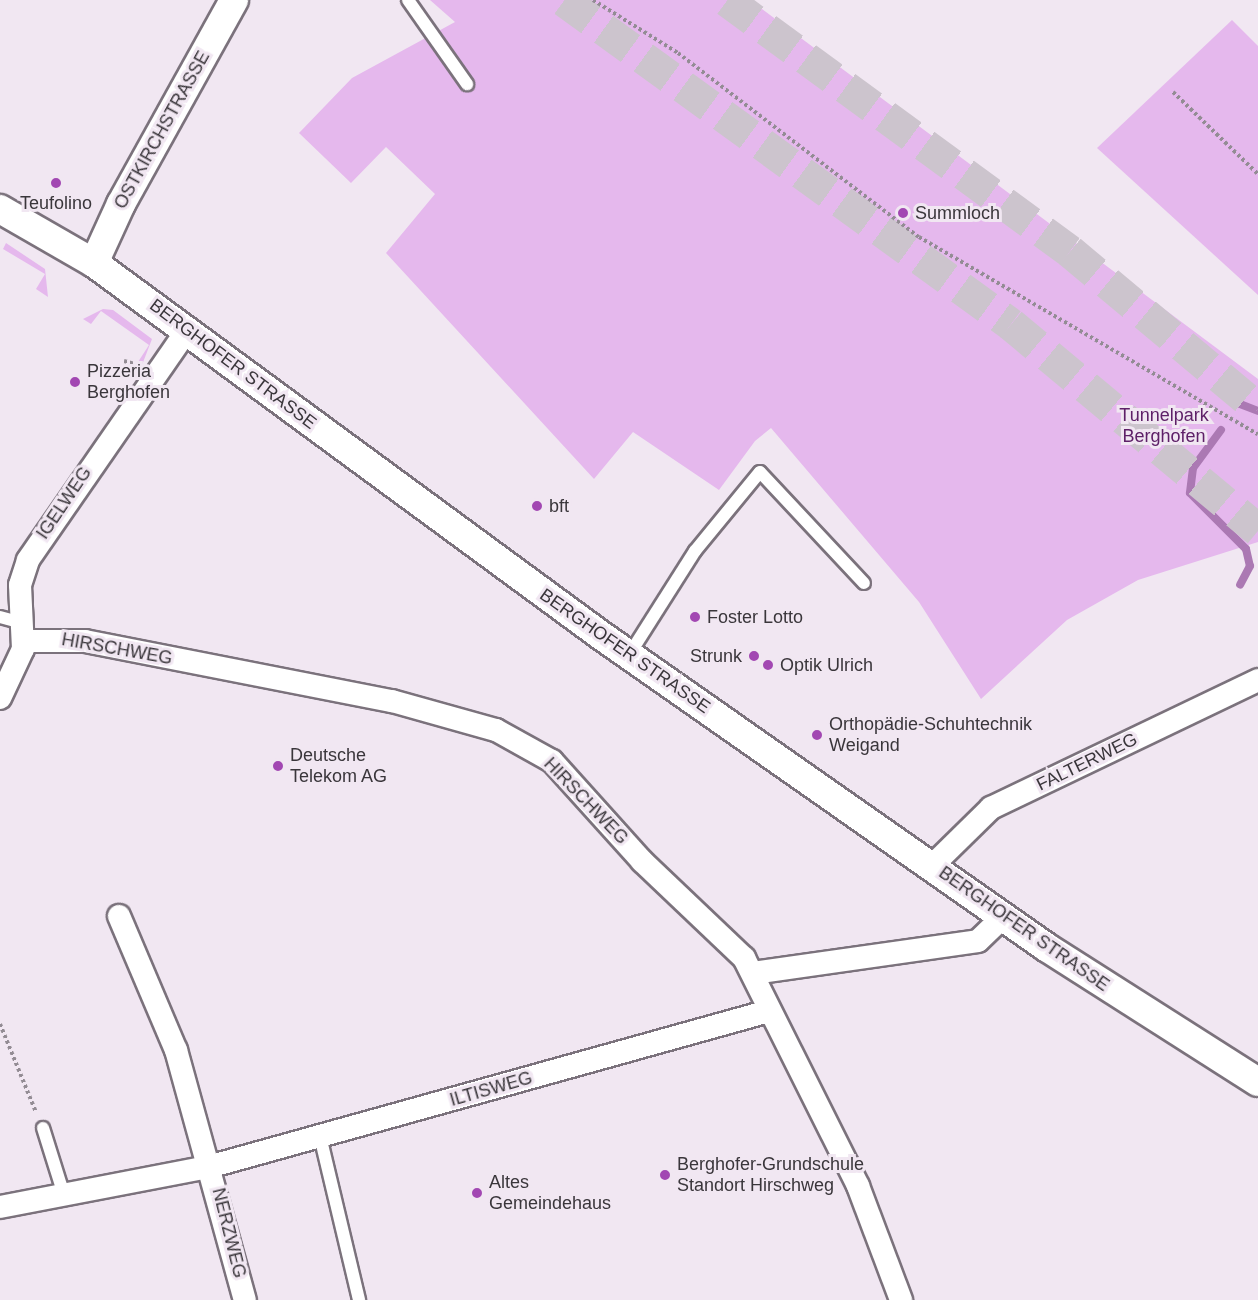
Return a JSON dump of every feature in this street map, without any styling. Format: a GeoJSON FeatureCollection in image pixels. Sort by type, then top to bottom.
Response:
{"type":"FeatureCollection","features":[{"type":"Feature","properties":{"kind":"street","name":"OSTKIRCHSTRASSE"},"geometry":{"type":"LineString","coordinates":[[94,263],[121,204],[234,0]]}},
{"type":"Feature","properties":{"kind":"street","name":"BERGHOFER STRASSE"},"geometry":{"type":"LineString","coordinates":[[0,209],[94,263],[629,655],[1004,916],[1258,1082]]}},
{"type":"Feature","properties":{"kind":"street","name":"IGELWEG"},"geometry":{"type":"LineString","coordinates":[[0,698],[18,668],[23,632],[21,585],[44,529],[187,330]]}},
{"type":"Feature","properties":{"kind":"street","name":"HIRSCHWEG"},"geometry":{"type":"LineString","coordinates":[[23,632],[85,641],[392,701],[496,730],[552,761],[753,973],[769,1011],[858,1186],[901,1300]]}},
{"type":"Feature","properties":{"kind":"street","name":"FALTERWEG"},"geometry":{"type":"LineString","coordinates":[[932,866],[990,808],[1258,680]]}},
{"type":"Feature","properties":{"kind":"street"},"geometry":{"type":"LineString","coordinates":[[119,916],[176,1050],[212,1166]]}},
{"type":"Feature","properties":{"kind":"street"},"geometry":{"type":"LineString","coordinates":[[753,973],[978,941],[1004,916]]}},
{"type":"Feature","properties":{"kind":"street","name":"ILTISWEG"},"geometry":{"type":"LineString","coordinates":[[0,1207],[65,1198],[212,1166],[769,1011]]}},
{"type":"Feature","properties":{"kind":"street","name":"NERZWEG"},"geometry":{"type":"LineString","coordinates":[[212,1166],[245,1300]]}},
{"type":"Feature","properties":{"kind":"lane"},"geometry":{"type":"LineString","coordinates":[[408,0],[467,84]]}},
{"type":"Feature","properties":{"kind":"lane"},"geometry":{"type":"LineString","coordinates":[[629,655],[695,551],[760,472],[864,583]]}},
{"type":"Feature","properties":{"kind":"lane"},"geometry":{"type":"LineString","coordinates":[[0,617],[23,632]]}},
{"type":"Feature","properties":{"kind":"lane"},"geometry":{"type":"LineString","coordinates":[[43,1128],[65,1198]]}},
{"type":"Feature","properties":{"kind":"lane"},"geometry":{"type":"LineString","coordinates":[[320,1136],[359,1300]]}},
{"type":"Feature","properties":{"kind":"path"},"geometry":{"type":"LineString","coordinates":[[593,0],[678,53],[919,237],[1258,434]]}},
{"type":"Feature","properties":{"kind":"path"},"geometry":{"type":"LineString","coordinates":[[1173,92],[1258,174]]}},
{"type":"Feature","properties":{"kind":"path"},"geometry":{"type":"LineString","coordinates":[[0,1024],[43,1128]]}},
{"type":"Feature","properties":{"kind":"green space","name":"Tunnelpark Berghofen"},"geometry":{"type":"Polygon","coordinates":[[[430,0],[750,0],[1258,379],[1258,542],[1138,580],[1067,620],[981,699],[919,602],[771,428],[755,441],[719,490],[633,432],[594,479],[386,253],[435,194],[386,147],[351,183],[299,133],[352,78],[455,22],[430,0]]]}},
{"type":"Feature","properties":{"kind":"green space"},"geometry":{"type":"Polygon","coordinates":[[[1232,20],[1258,46],[1258,295],[1097,148],[1232,20]]]}},
{"type":"Feature","properties":{"kind":"green space"},"geometry":{"type":"Polygon","coordinates":[[[6,243],[45,269],[48,297],[36,289],[45,274],[3,249],[6,243]]]}},
{"type":"Feature","properties":{"kind":"green space"},"geometry":{"type":"Polygon","coordinates":[[[103,309],[113,310],[152,339],[142,365],[138,362],[149,345],[101,311],[91,324],[83,319],[103,309]]]}},
{"type":"Feature","properties":{"kind":"waterway"},"geometry":{"type":"LineString","coordinates":[[1240,404],[1258,411]]}},
{"type":"Feature","properties":{"kind":"waterway"},"geometry":{"type":"LineString","coordinates":[[1221,430],[1193,468],[1190,493],[1246,549],[1250,566],[1240,585]]}},
{"type":"Feature","properties":{"kind":"tunnel"},"geometry":{"type":"LineString","coordinates":[[564,0],[1011,324],[1258,530]]}},
{"type":"Feature","properties":{"kind":"tunnel"},"geometry":{"type":"LineString","coordinates":[[727,0],[1070,251],[1258,408]]}},
{"type":"Feature","properties":{"kind":"place","name":"Teufolino"},"geometry":{"type":"Point","coordinates":[56,183]}},
{"type":"Feature","properties":{"kind":"place","name":"Summloch"},"geometry":{"type":"Point","coordinates":[903,213]}},
{"type":"Feature","properties":{"kind":"place","name":"Pizzeria Berghofen"},"geometry":{"type":"Point","coordinates":[75,382]}},
{"type":"Feature","properties":{"kind":"place","name":"bft"},"geometry":{"type":"Point","coordinates":[537,506]}},
{"type":"Feature","properties":{"kind":"place","name":"Foster Lotto"},"geometry":{"type":"Point","coordinates":[695,617]}},
{"type":"Feature","properties":{"kind":"place","name":"Strunk"},"geometry":{"type":"Point","coordinates":[754,656]}},
{"type":"Feature","properties":{"kind":"place","name":"Optik Ulrich"},"geometry":{"type":"Point","coordinates":[768,665]}},
{"type":"Feature","properties":{"kind":"place","name":"Orthopädie-Schuhtechnik Weigand"},"geometry":{"type":"Point","coordinates":[817,735]}},
{"type":"Feature","properties":{"kind":"place","name":"Deutsche Telekom AG"},"geometry":{"type":"Point","coordinates":[278,766]}},
{"type":"Feature","properties":{"kind":"place","name":"Berghofer-Grundschule Standort Hirschweg"},"geometry":{"type":"Point","coordinates":[665,1175]}},
{"type":"Feature","properties":{"kind":"place","name":"Altes Gemeindehaus"},"geometry":{"type":"Point","coordinates":[477,1193]}}]}
